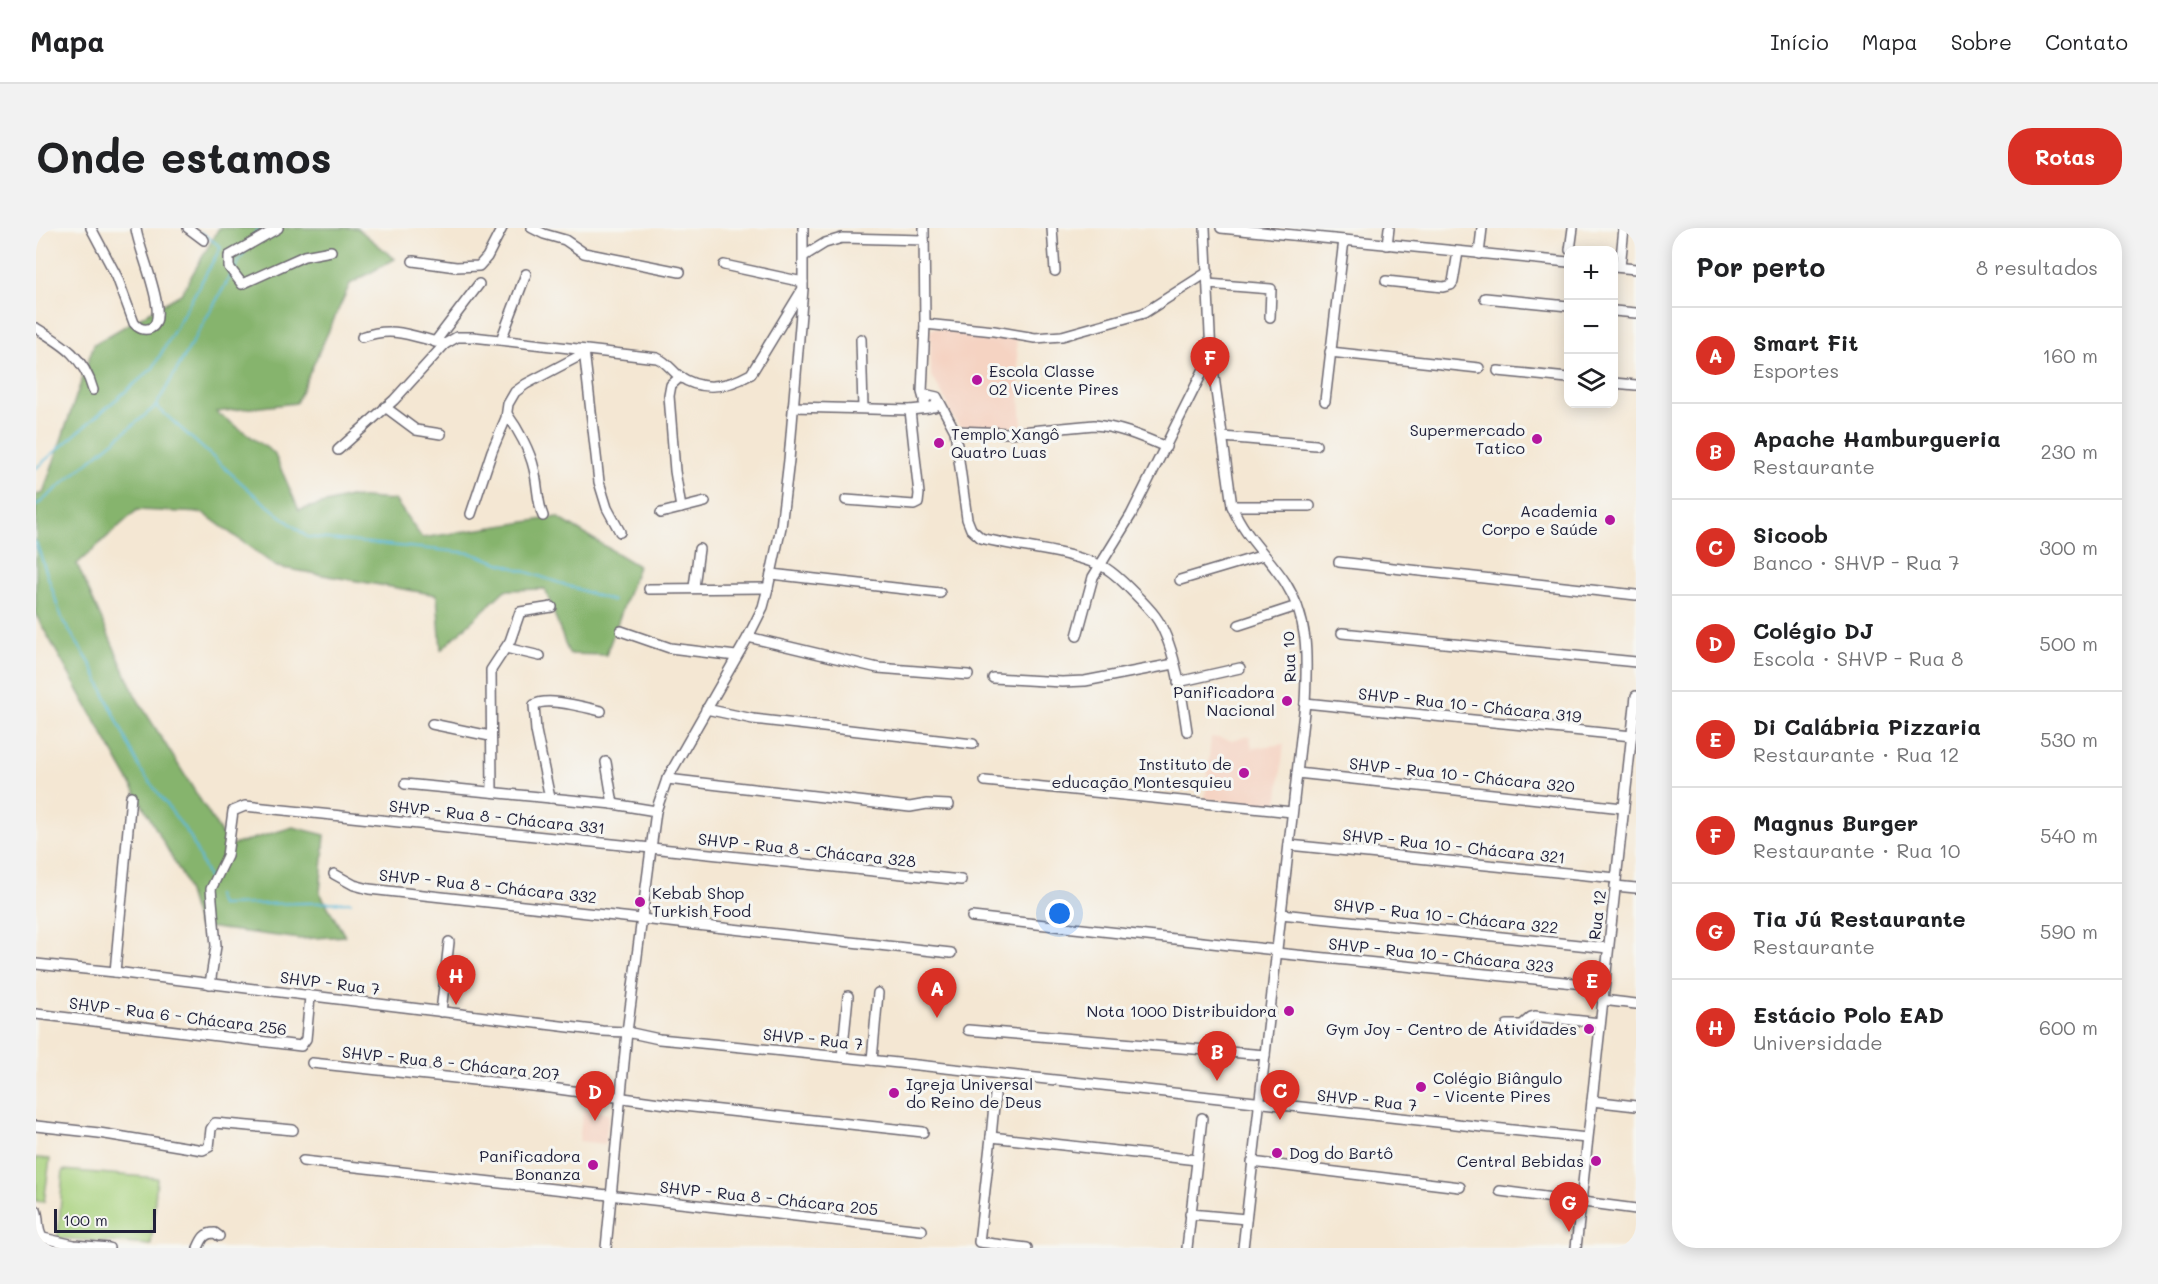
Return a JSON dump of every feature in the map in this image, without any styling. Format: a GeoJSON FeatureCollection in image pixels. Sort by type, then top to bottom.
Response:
{"type":"FeatureCollection","features":[{"type":"Feature","properties":{"kind":"street"},"geometry":{"type":"LineString","coordinates":[[91,228],[117,278],[134,323],[143,329],[155,325],[158,308],[138,243],[136,228]]}},
{"type":"Feature","properties":{"kind":"street"},"geometry":{"type":"LineString","coordinates":[[188,228],[204,240]]}},
{"type":"Feature","properties":{"kind":"street"},"geometry":{"type":"LineString","coordinates":[[278,228],[229,256],[229,267],[242,284],[304,256],[331,251]]}},
{"type":"Feature","properties":{"kind":"street"},"geometry":{"type":"LineString","coordinates":[[412,261],[456,267],[479,266],[487,257],[502,228]]}},
{"type":"Feature","properties":{"kind":"street"},"geometry":{"type":"LineString","coordinates":[[532,228],[565,240],[584,253],[680,272]]}},
{"type":"Feature","properties":{"kind":"street"},"geometry":{"type":"LineString","coordinates":[[565,240],[566,228]]}},
{"type":"Feature","properties":{"kind":"street"},"geometry":{"type":"LineString","coordinates":[[606,1248],[627,1032],[656,811],[667,779],[763,607],[781,527],[803,286],[803,228]]}},
{"type":"Feature","properties":{"kind":"street"},"geometry":{"type":"LineString","coordinates":[[924,228],[925,324],[922,392],[927,404],[945,414]]}},
{"type":"Feature","properties":{"kind":"street"},"geometry":{"type":"LineString","coordinates":[[1052,228],[1055,271]]}},
{"type":"Feature","properties":{"kind":"street","name":"Rua 10"},"geometry":{"type":"LineString","coordinates":[[1205,228],[1211,355],[1232,506],[1238,522],[1286,583],[1298,606],[1306,637],[1305,703],[1243,1248]]}},
{"type":"Feature","properties":{"kind":"street"},"geometry":{"type":"LineString","coordinates":[[1221,228],[1298,231],[1387,245],[1564,262]]}},
{"type":"Feature","properties":{"kind":"street"},"geometry":{"type":"LineString","coordinates":[[1387,245],[1389,228]]}},
{"type":"Feature","properties":{"kind":"street"},"geometry":{"type":"LineString","coordinates":[[1479,254],[1482,228]]}},
{"type":"Feature","properties":{"kind":"street"},"geometry":{"type":"LineString","coordinates":[[1571,246],[1573,228]]}},
{"type":"Feature","properties":{"kind":"street"},"geometry":{"type":"LineString","coordinates":[[1618,261],[1624,228]]}},
{"type":"Feature","properties":{"kind":"street"},"geometry":{"type":"LineString","coordinates":[[804,256],[825,243],[842,238],[924,240]]}},
{"type":"Feature","properties":{"kind":"street"},"geometry":{"type":"LineString","coordinates":[[1325,401],[1344,240]]}},
{"type":"Feature","properties":{"kind":"street"},"geometry":{"type":"LineString","coordinates":[[1386,281],[1451,285],[1458,252]]}},
{"type":"Feature","properties":{"kind":"street"},"geometry":{"type":"LineString","coordinates":[[724,265],[803,286]]}},
{"type":"Feature","properties":{"kind":"street"},"geometry":{"type":"LineString","coordinates":[[1618,267],[1636,269]]}},
{"type":"Feature","properties":{"kind":"street"},"geometry":{"type":"LineString","coordinates":[[925,324],[1035,338],[1062,336],[1144,313],[1208,272]]}},
{"type":"Feature","properties":{"kind":"street"},"geometry":{"type":"LineString","coordinates":[[501,340],[526,274]]}},
{"type":"Feature","properties":{"kind":"street"},"geometry":{"type":"LineString","coordinates":[[338,450],[385,407],[440,343],[479,284]]}},
{"type":"Feature","properties":{"kind":"street"},"geometry":{"type":"LineString","coordinates":[[1209,284],[1271,289],[1270,317]]}},
{"type":"Feature","properties":{"kind":"street"},"geometry":{"type":"LineString","coordinates":[[362,337],[384,331],[395,331],[440,343],[464,336],[585,352],[657,358],[680,377],[693,384],[710,387],[741,380],[751,374],[803,286]]}},
{"type":"Feature","properties":{"kind":"street"},"geometry":{"type":"LineString","coordinates":[[1485,298],[1564,306]]}},
{"type":"Feature","properties":{"kind":"street"},"geometry":{"type":"LineString","coordinates":[[1618,312],[1636,314]]}},
{"type":"Feature","properties":{"kind":"street"},"geometry":{"type":"LineString","coordinates":[[36,328],[76,355],[89,374],[93,390]]}},
{"type":"Feature","properties":{"kind":"street"},"geometry":{"type":"LineString","coordinates":[[861,339],[863,408]]}},
{"type":"Feature","properties":{"kind":"street"},"geometry":{"type":"LineString","coordinates":[[471,514],[507,414],[508,404],[515,392],[585,352]]}},
{"type":"Feature","properties":{"kind":"street"},"geometry":{"type":"LineString","coordinates":[[585,352],[598,482],[607,508],[620,532]]}},
{"type":"Feature","properties":{"kind":"street"},"geometry":{"type":"LineString","coordinates":[[1330,352],[1479,368]]}},
{"type":"Feature","properties":{"kind":"street"},"geometry":{"type":"LineString","coordinates":[[1077,636],[1088,592],[1100,565],[1131,515],[1211,355]]}},
{"type":"Feature","properties":{"kind":"street"},"geometry":{"type":"LineString","coordinates":[[1498,371],[1564,378]]}},
{"type":"Feature","properties":{"kind":"street"},"geometry":{"type":"LineString","coordinates":[[923,375],[955,431],[967,519],[975,534],[993,541],[1100,565],[1117,576],[1155,616],[1161,626],[1174,664],[1187,731]]}},
{"type":"Feature","properties":{"kind":"street"},"geometry":{"type":"LineString","coordinates":[[680,377],[671,385],[669,396],[675,471],[681,508]]}},
{"type":"Feature","properties":{"kind":"street"},"geometry":{"type":"LineString","coordinates":[[1618,383],[1636,385]]}},
{"type":"Feature","properties":{"kind":"street"},"geometry":{"type":"LineString","coordinates":[[927,404],[928,395],[936,397]]}},
{"type":"Feature","properties":{"kind":"street"},"geometry":{"type":"LineString","coordinates":[[793,407],[912,409],[927,404]]}},
{"type":"Feature","properties":{"kind":"street"},"geometry":{"type":"LineString","coordinates":[[385,407],[416,430],[441,434]]}},
{"type":"Feature","properties":{"kind":"street"},"geometry":{"type":"LineString","coordinates":[[846,500],[914,505],[919,502],[912,409]]}},
{"type":"Feature","properties":{"kind":"street"},"geometry":{"type":"LineString","coordinates":[[507,414],[528,452],[543,516]]}},
{"type":"Feature","properties":{"kind":"street"},"geometry":{"type":"LineString","coordinates":[[955,431],[1009,433],[1094,425],[1128,431],[1166,447]]}},
{"type":"Feature","properties":{"kind":"street"},"geometry":{"type":"LineString","coordinates":[[1223,437],[1316,446]]}},
{"type":"Feature","properties":{"kind":"street"},"geometry":{"type":"LineString","coordinates":[[661,513],[705,502]]}},
{"type":"Feature","properties":{"kind":"street"},"geometry":{"type":"LineString","coordinates":[[1232,506],[1310,506]]}},
{"type":"Feature","properties":{"kind":"street"},"geometry":{"type":"LineString","coordinates":[[694,587],[699,549]]}},
{"type":"Feature","properties":{"kind":"street"},"geometry":{"type":"LineString","coordinates":[[1180,580],[1264,555]]}},
{"type":"Feature","properties":{"kind":"street"},"geometry":{"type":"LineString","coordinates":[[1339,562],[1636,595]]}},
{"type":"Feature","properties":{"kind":"street"},"geometry":{"type":"LineString","coordinates":[[771,574],[940,593]]}},
{"type":"Feature","properties":{"kind":"street"},"geometry":{"type":"LineString","coordinates":[[649,589],[768,588]]}},
{"type":"Feature","properties":{"kind":"street"},"geometry":{"type":"LineString","coordinates":[[1239,626],[1298,606]]}},
{"type":"Feature","properties":{"kind":"street"},"geometry":{"type":"LineString","coordinates":[[492,792],[491,670],[506,648],[521,610],[552,607]]}},
{"type":"Feature","properties":{"kind":"street"},"geometry":{"type":"LineString","coordinates":[[621,631],[670,648],[736,656]]}},
{"type":"Feature","properties":{"kind":"street"},"geometry":{"type":"LineString","coordinates":[[1342,633],[1636,662]]}},
{"type":"Feature","properties":{"kind":"street"},"geometry":{"type":"LineString","coordinates":[[748,637],[878,668],[968,675]]}},
{"type":"Feature","properties":{"kind":"street"},"geometry":{"type":"LineString","coordinates":[[506,648],[540,656]]}},
{"type":"Feature","properties":{"kind":"street"},"geometry":{"type":"LineString","coordinates":[[993,678],[1085,681],[1174,664]]}},
{"type":"Feature","properties":{"kind":"street"},"geometry":{"type":"LineString","coordinates":[[1178,682],[1240,668]]}},
{"type":"Feature","properties":{"kind":"street","name":"Rua 12"},"geometry":{"type":"LineString","coordinates":[[1576,1248],[1623,808],[1632,775],[1632,736],[1636,696]]}},
{"type":"Feature","properties":{"kind":"street"},"geometry":{"type":"LineString","coordinates":[[550,798],[534,705],[538,702],[552,702],[601,711]]}},
{"type":"Feature","properties":{"kind":"street","name":"SHVP - Rua 10 - Chácara 319"},"geometry":{"type":"LineString","coordinates":[[1305,703],[1632,736]]}},
{"type":"Feature","properties":{"kind":"street"},"geometry":{"type":"LineString","coordinates":[[706,710],[753,719],[973,744]]}},
{"type":"Feature","properties":{"kind":"street"},"geometry":{"type":"LineString","coordinates":[[432,724],[490,736]]}},
{"type":"Feature","properties":{"kind":"street"},"geometry":{"type":"LineString","coordinates":[[606,762],[613,804]]}},
{"type":"Feature","properties":{"kind":"street","name":"SHVP - Rua 10 - Chácara 320"},"geometry":{"type":"LineString","coordinates":[[1297,773],[1623,808]]}},
{"type":"Feature","properties":{"kind":"street"},"geometry":{"type":"LineString","coordinates":[[667,779],[910,807],[927,804],[949,805]]}},
{"type":"Feature","properties":{"kind":"street"},"geometry":{"type":"LineString","coordinates":[[985,781],[1292,812]]}},
{"type":"Feature","properties":{"kind":"street"},"geometry":{"type":"LineString","coordinates":[[405,784],[613,804],[656,811]]}},
{"type":"Feature","properties":{"kind":"street"},"geometry":{"type":"LineString","coordinates":[[115,972],[131,796]]}},
{"type":"Feature","properties":{"kind":"street","name":"SHVP - Rua 8 - Chácara 331"},"geometry":{"type":"LineString","coordinates":[[210,984],[216,946],[211,889],[227,856],[233,811],[242,806],[651,849]]}},
{"type":"Feature","properties":{"kind":"street","name":"SHVP - Rua 10 - Chácara 321"},"geometry":{"type":"LineString","coordinates":[[1289,845],[1616,882],[1636,888]]}},
{"type":"Feature","properties":{"kind":"street","name":"SHVP - Rua 8 - Chácara 328"},"geometry":{"type":"LineString","coordinates":[[651,849],[961,880]]}},
{"type":"Feature","properties":{"kind":"street","name":"SHVP - Rua 8 - Chácara 332"},"geometry":{"type":"LineString","coordinates":[[334,874],[360,888],[951,953]]}},
{"type":"Feature","properties":{"kind":"street","name":"SHVP - Rua 10 - Chácara 322"},"geometry":{"type":"LineString","coordinates":[[1281,914],[1608,948]]}},
{"type":"Feature","properties":{"kind":"street","name":"SHVP - Rua 10 - Chácara 323"},"geometry":{"type":"LineString","coordinates":[[972,917],[1604,986]]}},
{"type":"Feature","properties":{"kind":"street"},"geometry":{"type":"LineString","coordinates":[[441,1012],[449,942]]}},
{"type":"Feature","properties":{"kind":"street","name":"SHVP - Rua 7"},"geometry":{"type":"LineString","coordinates":[[36,964],[602,1031],[627,1032],[659,1039],[1587,1138]]}},
{"type":"Feature","properties":{"kind":"street"},"geometry":{"type":"LineString","coordinates":[[872,1060],[878,993]]}},
{"type":"Feature","properties":{"kind":"street"},"geometry":{"type":"LineString","coordinates":[[842,1057],[848,996]]}},
{"type":"Feature","properties":{"kind":"street","name":"SHVP - Rua 6 - Chácara 256"},"geometry":{"type":"LineString","coordinates":[[36,1014],[301,1046],[306,1039],[310,997]]}},
{"type":"Feature","properties":{"kind":"street"},"geometry":{"type":"LineString","coordinates":[[1602,1000],[1636,1004]]}},
{"type":"Feature","properties":{"kind":"street"},"geometry":{"type":"LineString","coordinates":[[1507,1025],[1522,1025],[1535,1016],[1600,1023]]}},
{"type":"Feature","properties":{"kind":"street"},"geometry":{"type":"LineString","coordinates":[[968,1030],[1265,1055]]}},
{"type":"Feature","properties":{"kind":"street","name":"SHVP - Rua 8 - Chácara 207"},"geometry":{"type":"LineString","coordinates":[[312,1063],[551,1088],[923,1132]]}},
{"type":"Feature","properties":{"kind":"street"},"geometry":{"type":"LineString","coordinates":[[995,1095],[979,1245],[1027,1248]]}},
{"type":"Feature","properties":{"kind":"street"},"geometry":{"type":"LineString","coordinates":[[1592,1101],[1636,1106]]}},
{"type":"Feature","properties":{"kind":"street"},"geometry":{"type":"LineString","coordinates":[[1187,1248],[1202,1118]]}},
{"type":"Feature","properties":{"kind":"street"},"geometry":{"type":"LineString","coordinates":[[36,1126],[99,1133],[203,1150],[209,1147],[211,1129],[215,1123],[293,1130]]}},
{"type":"Feature","properties":{"kind":"street"},"geometry":{"type":"LineString","coordinates":[[992,1137],[1197,1160]]}},
{"type":"Feature","properties":{"kind":"street","name":"SHVP - Rua 8 - Chácara 205"},"geometry":{"type":"LineString","coordinates":[[303,1161],[922,1230]]}},
{"type":"Feature","properties":{"kind":"street"},"geometry":{"type":"LineString","coordinates":[[1252,1162],[1460,1187]]}},
{"type":"Feature","properties":{"kind":"street"},"geometry":{"type":"LineString","coordinates":[[1500,1191],[1636,1209]]}},
{"type":"Feature","properties":{"kind":"street"},"geometry":{"type":"LineString","coordinates":[[36,1210],[39,1233],[43,1239],[109,1248]]}},
{"type":"Feature","properties":{"kind":"street"},"geometry":{"type":"LineString","coordinates":[[1190,1214],[1246,1218]]}},
{"type":"Feature","properties":{"kind":"street"},"geometry":{"type":"LineString","coordinates":[[198,1248],[201,1239],[208,1234],[214,1233],[219,1236]]}},
{"type":"Feature","properties":{"kind":"shaded area","name":"Escola Classe 02 Vicente Pires"},"geometry":{"type":"Polygon","coordinates":[[[934,328],[1016,337],[1022,426],[960,427],[949,412],[947,403],[931,374],[930,331],[934,328]]]}},
{"type":"Feature","properties":{"kind":"shaded area","name":"Instituto de educação Montesquieu"},"geometry":{"type":"Polygon","coordinates":[[[1250,736],[1252,748],[1284,744],[1277,807],[1205,799],[1211,737],[1231,740],[1250,736]]]}},
{"type":"Feature","properties":{"kind":"shaded area"},"geometry":{"type":"Polygon","coordinates":[[[583,1110],[609,1113],[605,1144],[579,1141],[583,1110]]]}},
{"type":"Feature","properties":{"kind":"green space"},"geometry":{"type":"Polygon","coordinates":[[[219,228],[357,228],[395,259],[350,284],[296,403],[216,412],[274,453],[299,510],[349,497],[395,500],[422,538],[557,517],[638,566],[606,655],[569,654],[545,589],[505,590],[441,650],[437,595],[277,567],[203,513],[137,510],[77,564],[136,697],[229,846],[293,827],[325,835],[320,893],[345,936],[301,939],[198,926],[184,879],[36,615],[36,495],[43,493],[94,344],[181,294],[219,228]]]}},
{"type":"Feature","properties":{"kind":"green space"},"geometry":{"type":"Polygon","coordinates":[[[36,1158],[50,1159],[44,1202],[36,1201],[36,1158]]]}},
{"type":"Feature","properties":{"kind":"green space"},"geometry":{"type":"Polygon","coordinates":[[[63,1170],[157,1178],[151,1245],[58,1238],[63,1170]]]}},
{"type":"Feature","properties":{"kind":"waterway"},"geometry":{"type":"LineString","coordinates":[[252,239],[258,228]]}},
{"type":"Feature","properties":{"kind":"waterway"},"geometry":{"type":"LineString","coordinates":[[36,468],[153,368],[221,247],[201,232]]}},
{"type":"Feature","properties":{"kind":"waterway"},"geometry":{"type":"LineString","coordinates":[[234,270],[245,251]]}},
{"type":"Feature","properties":{"kind":"waterway"},"geometry":{"type":"LineString","coordinates":[[36,506],[156,406],[231,275]]}},
{"type":"Feature","properties":{"kind":"waterway"},"geometry":{"type":"LineString","coordinates":[[156,406],[256,496],[307,537],[470,553],[613,601]]}},
{"type":"Feature","properties":{"kind":"waterway"},"geometry":{"type":"LineString","coordinates":[[36,542],[63,621],[90,663],[140,769],[190,836],[210,882]]}},
{"type":"Feature","properties":{"kind":"waterway"},"geometry":{"type":"LineString","coordinates":[[216,895],[220,905],[351,902]]}},
{"type":"Feature","properties":{"kind":"place","name":"Escola Classe 02 Vicente Pires"},"geometry":{"type":"Point","coordinates":[977,380]}},
{"type":"Feature","properties":{"kind":"place","name":"Magnus Burger"},"geometry":{"type":"Point","coordinates":[1210,387]}},
{"type":"Feature","properties":{"kind":"place","name":"Supermercado Tatico"},"geometry":{"type":"Point","coordinates":[1537,439]}},
{"type":"Feature","properties":{"kind":"place","name":"Templo Xangô Quatro Luas"},"geometry":{"type":"Point","coordinates":[939,443]}},
{"type":"Feature","properties":{"kind":"place","name":"Academia Corpo e Saúde"},"geometry":{"type":"Point","coordinates":[1610,520]}},
{"type":"Feature","properties":{"kind":"place","name":"Panificadora Nacional"},"geometry":{"type":"Point","coordinates":[1287,701]}},
{"type":"Feature","properties":{"kind":"place","name":"Instituto de educação Montesquieu"},"geometry":{"type":"Point","coordinates":[1244,773]}},
{"type":"Feature","properties":{"kind":"place","name":"Kebab Shop Turkish Food"},"geometry":{"type":"Point","coordinates":[640,902]}},
{"type":"Feature","properties":{"kind":"place","name":"Estácio Polo EAD"},"geometry":{"type":"Point","coordinates":[456,1005]}},
{"type":"Feature","properties":{"kind":"place","name":"Di Calábria Pizzaria"},"geometry":{"type":"Point","coordinates":[1592,1010]}},
{"type":"Feature","properties":{"kind":"place","name":"Nota 1000 Distribuidora"},"geometry":{"type":"Point","coordinates":[1289,1011]}},
{"type":"Feature","properties":{"kind":"place","name":"Smart Fit"},"geometry":{"type":"Point","coordinates":[937,1018]}},
{"type":"Feature","properties":{"kind":"place","name":"Gym Joy - Centro de Atividades"},"geometry":{"type":"Point","coordinates":[1589,1029]}},
{"type":"Feature","properties":{"kind":"place","name":"Apache Hamburgueria"},"geometry":{"type":"Point","coordinates":[1217,1081]}},
{"type":"Feature","properties":{"kind":"place","name":"Colégio Biângulo - Vicente Pires"},"geometry":{"type":"Point","coordinates":[1421,1087]}},
{"type":"Feature","properties":{"kind":"place","name":"Igreja Universal do Reino de Deus"},"geometry":{"type":"Point","coordinates":[894,1093]}},
{"type":"Feature","properties":{"kind":"place","name":"Sicoob"},"geometry":{"type":"Point","coordinates":[1280,1120]}},
{"type":"Feature","properties":{"kind":"place","name":"Colégio DJ"},"geometry":{"type":"Point","coordinates":[595,1121]}},
{"type":"Feature","properties":{"kind":"place","name":"Dog do Bartô"},"geometry":{"type":"Point","coordinates":[1277,1153]}},
{"type":"Feature","properties":{"kind":"place","name":"Central Bebidas"},"geometry":{"type":"Point","coordinates":[1596,1161]}},
{"type":"Feature","properties":{"kind":"place","name":"Panificadora Bonanza"},"geometry":{"type":"Point","coordinates":[593,1165]}},
{"type":"Feature","properties":{"kind":"place","name":"Tia Jú Restaurante"},"geometry":{"type":"Point","coordinates":[1569,1232]}}]}
